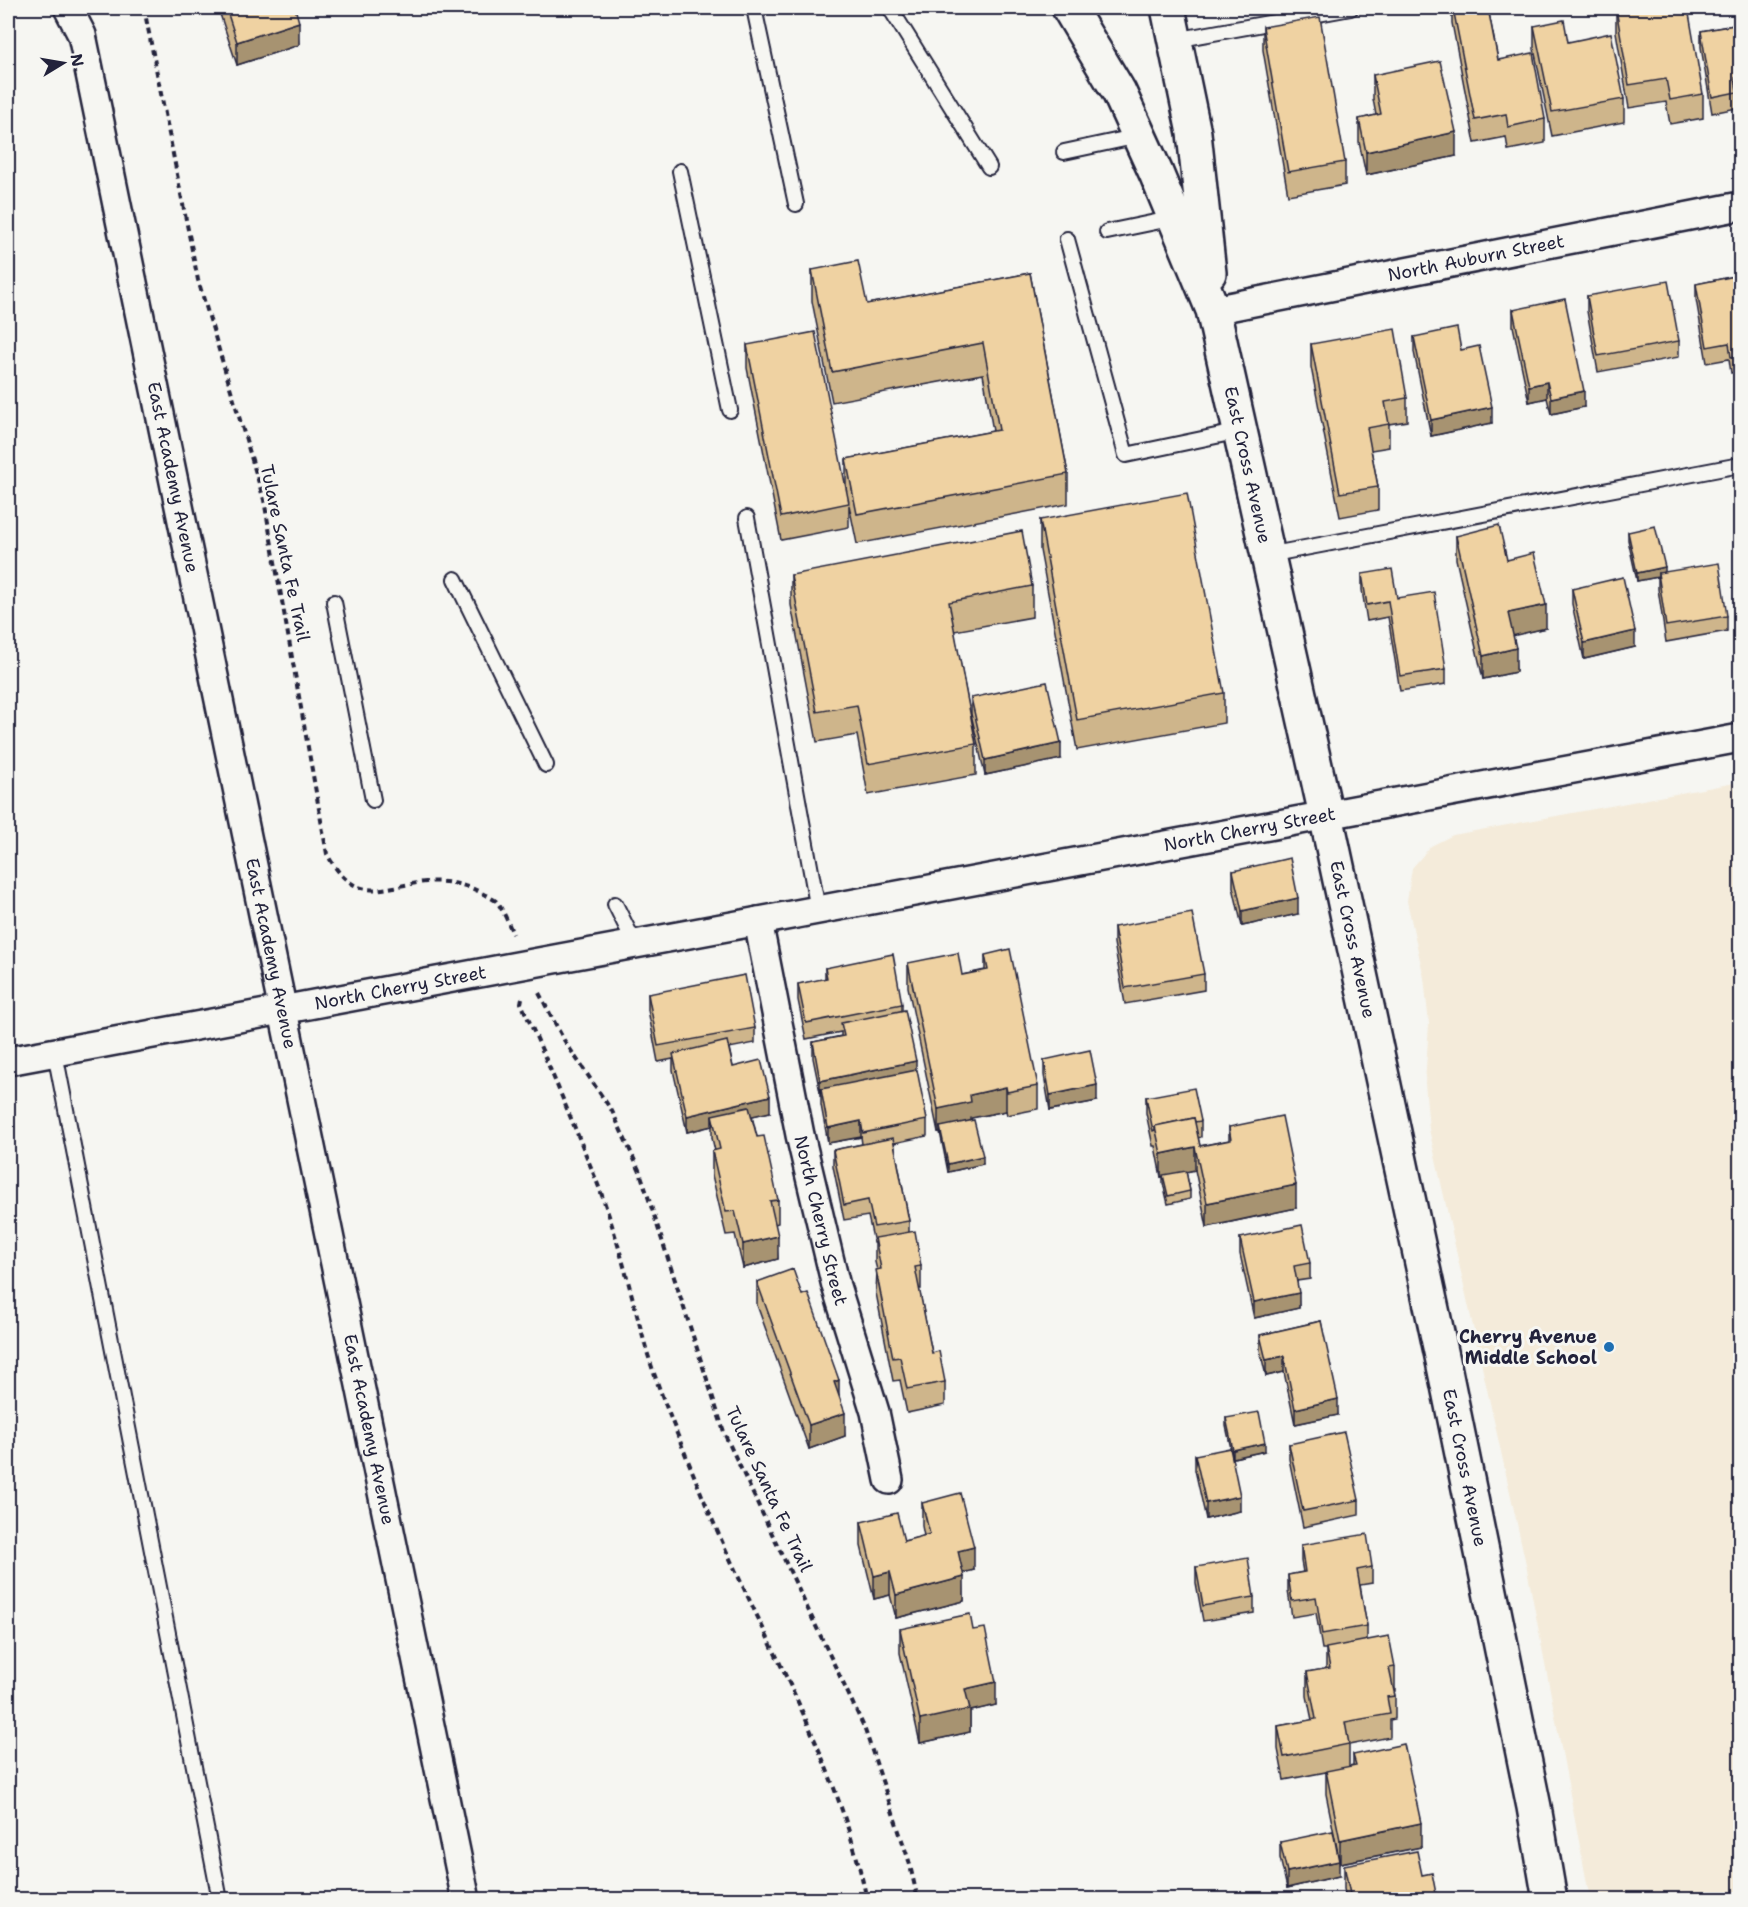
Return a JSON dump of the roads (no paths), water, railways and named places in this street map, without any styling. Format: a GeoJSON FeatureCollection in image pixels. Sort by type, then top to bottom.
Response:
{"type":"FeatureCollection","features":[{"type":"Feature","properties":{"kind":"street","name":"East Academy Avenue"},"geometry":{"type":"LineString","coordinates":[[69,8],[82,35],[281,1010],[466,1899]]}},
{"type":"Feature","properties":{"kind":"street","name":"East Cross Avenue"},"geometry":{"type":"LineString","coordinates":[[1069,8],[1119,92],[1213,310],[1326,815],[1443,1360],[1534,1807],[1550,1899]]}},
{"type":"Feature","properties":{"kind":"street"},"geometry":{"type":"LineString","coordinates":[[1168,8],[1194,133],[1213,310]]}},
{"type":"Feature","properties":{"kind":"street","name":"North Auburn Street"},"geometry":{"type":"LineString","coordinates":[[1213,310],[1740,206]]}},
{"type":"Feature","properties":{"kind":"street","name":"North Cherry Street"},"geometry":{"type":"LineString","coordinates":[[8,1061],[1740,738]]}},
{"type":"Feature","properties":{"kind":"street","name":"North Cherry Street"},"geometry":{"type":"LineString","coordinates":[[758,921],[800,1135],[836,1286],[875,1412],[890,1480]]}},
{"type":"Feature","properties":{"kind":"lane"},"geometry":{"type":"LineString","coordinates":[[754,8],[796,204]]}},
{"type":"Feature","properties":{"kind":"lane"},"geometry":{"type":"LineString","coordinates":[[890,8],[989,167]]}},
{"type":"Feature","properties":{"kind":"lane"},"geometry":{"type":"LineString","coordinates":[[1175,40],[1351,8]]}},
{"type":"Feature","properties":{"kind":"lane"},"geometry":{"type":"LineString","coordinates":[[1064,152],[1139,136]]}},
{"type":"Feature","properties":{"kind":"lane"},"geometry":{"type":"LineString","coordinates":[[680,171],[730,410]]}},
{"type":"Feature","properties":{"kind":"lane"},"geometry":{"type":"LineString","coordinates":[[1107,232],[1175,218]]}},
{"type":"Feature","properties":{"kind":"lane"},"geometry":{"type":"LineString","coordinates":[[1067,240],[1126,455],[1240,431]]}},
{"type":"Feature","properties":{"kind":"lane"},"geometry":{"type":"LineString","coordinates":[[1268,555],[1740,465]]}},
{"type":"Feature","properties":{"kind":"lane"},"geometry":{"type":"LineString","coordinates":[[747,518],[818,910]]}},
{"type":"Feature","properties":{"kind":"lane"},"geometry":{"type":"LineString","coordinates":[[455,579],[546,765]]}},
{"type":"Feature","properties":{"kind":"lane"},"geometry":{"type":"LineString","coordinates":[[334,602],[373,800]]}},
{"type":"Feature","properties":{"kind":"lane"},"geometry":{"type":"LineString","coordinates":[[615,904],[635,944]]}},
{"type":"Feature","properties":{"kind":"lane"},"geometry":{"type":"LineString","coordinates":[[55,1053],[220,1899]]}},
{"type":"Feature","properties":{"kind":"place","name":"Cherry Avenue Middle School"},"geometry":{"type":"Point","coordinates":[1609,1347]}}]}
